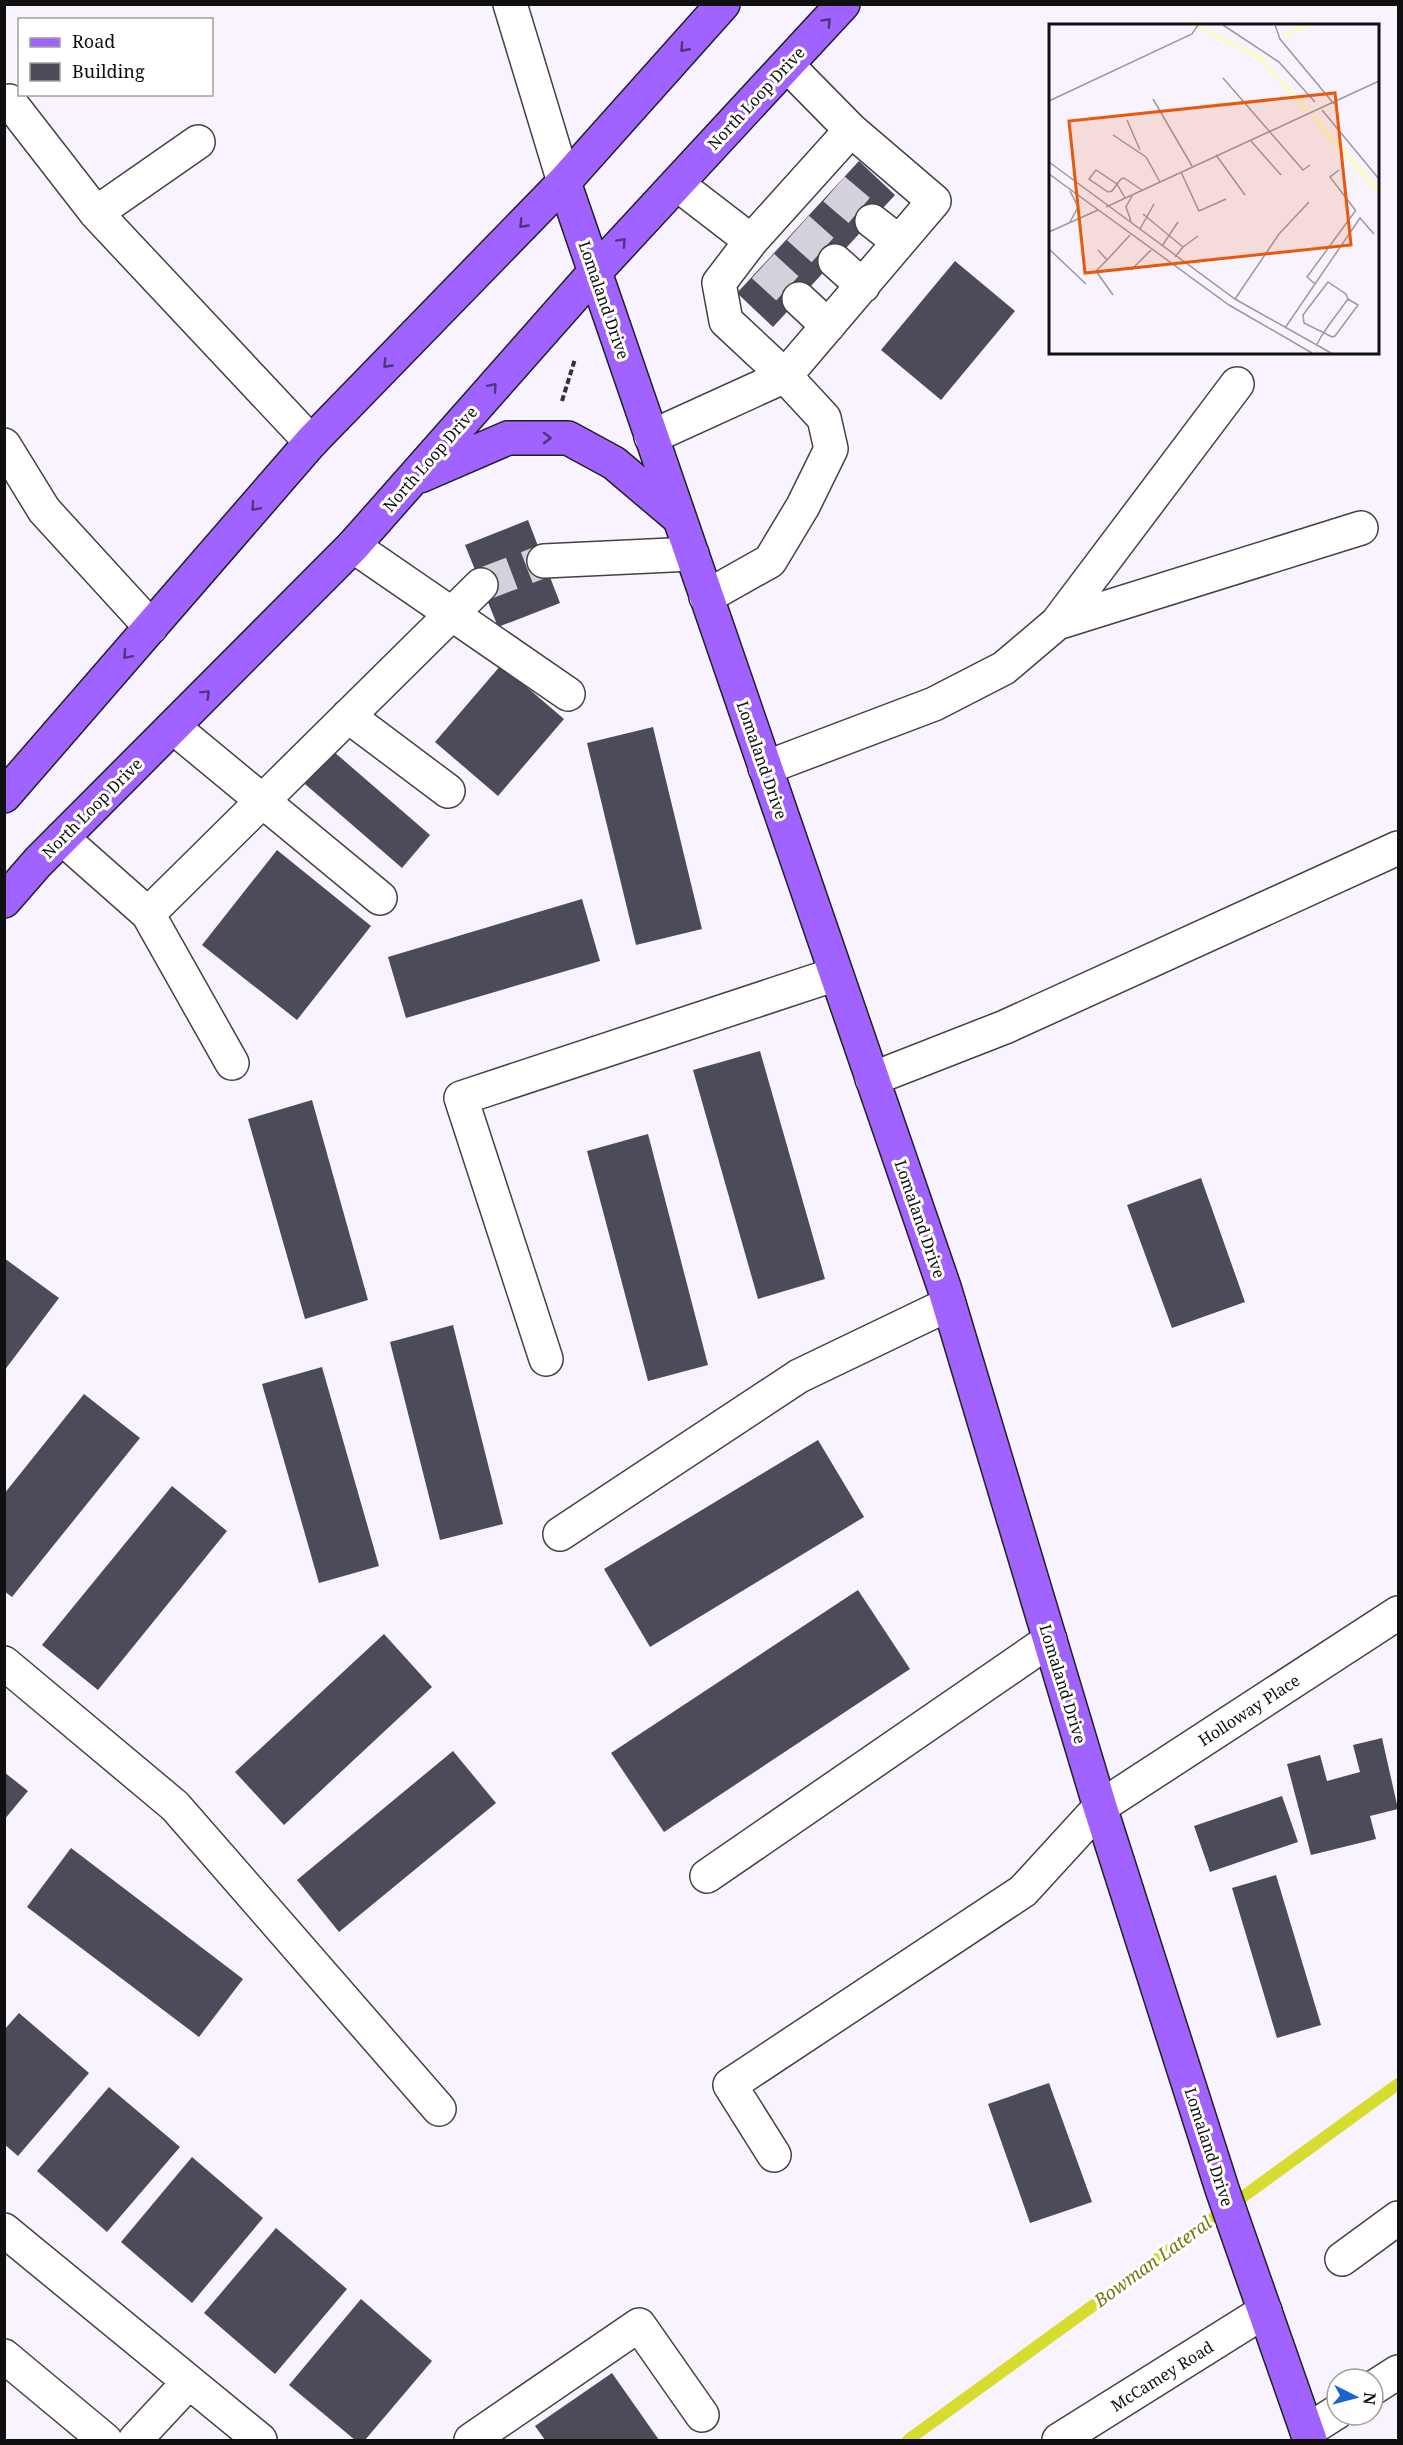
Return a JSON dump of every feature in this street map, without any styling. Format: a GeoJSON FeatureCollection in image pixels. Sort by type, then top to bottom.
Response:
{"type":"FeatureCollection","features":[{"type":"Feature","properties":{"kind":"main road"},"geometry":{"type":"LineString","coordinates":[[4,796],[311,442],[564,182],[723,4]]}},
{"type":"Feature","properties":{"kind":"main road","name":"North Loop Drive"},"geometry":{"type":"LineString","coordinates":[[4,901],[62,838],[353,546],[595,272],[843,4]]}},
{"type":"Feature","properties":{"kind":"main road","name":"Lomaland Drive"},"geometry":{"type":"LineString","coordinates":[[564,182],[949,1305],[1100,1807],[1222,2189],[1309,2436]]}},
{"type":"Feature","properties":{"kind":"main road"},"geometry":{"type":"LineString","coordinates":[[413,479],[508,438],[568,438],[614,463],[680,519]]}},
{"type":"Feature","properties":{"kind":"street","name":"Lomaland Drive"},"geometry":{"type":"LineString","coordinates":[[510,4],[564,182]]}},
{"type":"Feature","properties":{"kind":"street"},"geometry":{"type":"LineString","coordinates":[[651,437],[784,376],[934,201],[851,130],[787,65]]}},
{"type":"Feature","properties":{"kind":"street"},"geometry":{"type":"LineString","coordinates":[[4,104],[9,101],[96,213],[311,442]]}},
{"type":"Feature","properties":{"kind":"street"},"geometry":{"type":"LineString","coordinates":[[706,597],[770,561],[831,449],[824,418],[726,321],[719,284],[788,219],[823,181],[851,130]]}},
{"type":"Feature","properties":{"kind":"street"},"geometry":{"type":"LineString","coordinates":[[96,213],[198,142]]}},
{"type":"Feature","properties":{"kind":"street"},"geometry":{"type":"LineString","coordinates":[[677,184],[753,252]]}},
{"type":"Feature","properties":{"kind":"street"},"geometry":{"type":"LineString","coordinates":[[872,220],[899,242]]}},
{"type":"Feature","properties":{"kind":"street"},"geometry":{"type":"LineString","coordinates":[[835,261],[863,286]]}},
{"type":"Feature","properties":{"kind":"street"},"geometry":{"type":"LineString","coordinates":[[799,299],[828,326]]}},
{"type":"Feature","properties":{"kind":"street"},"geometry":{"type":"LineString","coordinates":[[765,768],[934,704],[1004,668],[1057,623],[1237,384]]}},
{"type":"Feature","properties":{"kind":"street"},"geometry":{"type":"LineString","coordinates":[[4,445],[44,510],[151,627]]}},
{"type":"Feature","properties":{"kind":"street"},"geometry":{"type":"LineString","coordinates":[[1057,623],[1361,528]]}},
{"type":"Feature","properties":{"kind":"street"},"geometry":{"type":"LineString","coordinates":[[353,546],[568,694]]}},
{"type":"Feature","properties":{"kind":"street"},"geometry":{"type":"LineString","coordinates":[[544,561],[692,554]]}},
{"type":"Feature","properties":{"kind":"street"},"geometry":{"type":"LineString","coordinates":[[148,914],[481,585]]}},
{"type":"Feature","properties":{"kind":"street"},"geometry":{"type":"LineString","coordinates":[[348,716],[448,791]]}},
{"type":"Feature","properties":{"kind":"street"},"geometry":{"type":"LineString","coordinates":[[173,727],[380,898]]}},
{"type":"Feature","properties":{"kind":"street"},"geometry":{"type":"LineString","coordinates":[[62,838],[148,914],[232,1063]]}},
{"type":"Feature","properties":{"kind":"street"},"geometry":{"type":"LineString","coordinates":[[872,1079],[1005,1028],[1398,848]]}},
{"type":"Feature","properties":{"kind":"street"},"geometry":{"type":"LineString","coordinates":[[546,1359],[461,1098],[836,974]]}},
{"type":"Feature","properties":{"kind":"street"},"geometry":{"type":"LineString","coordinates":[[560,1534],[799,1376],[949,1305]]}},
{"type":"Feature","properties":{"kind":"street","name":"Holloway Place"},"geometry":{"type":"LineString","coordinates":[[774,2155],[730,2085],[1023,1891],[1100,1807],[1398,1613]]}},
{"type":"Feature","properties":{"kind":"street"},"geometry":{"type":"LineString","coordinates":[[707,1876],[1050,1640]]}},
{"type":"Feature","properties":{"kind":"street"},"geometry":{"type":"LineString","coordinates":[[4,1663],[175,1806],[438,2109]]}},
{"type":"Feature","properties":{"kind":"street"},"geometry":{"type":"LineString","coordinates":[[1342,2259],[1398,2218]]}},
{"type":"Feature","properties":{"kind":"street"},"geometry":{"type":"LineString","coordinates":[[4,2230],[260,2440]]}},
{"type":"Feature","properties":{"kind":"street","name":"McCamey Road"},"geometry":{"type":"LineString","coordinates":[[1059,2440],[1262,2301]]}},
{"type":"Feature","properties":{"kind":"street"},"geometry":{"type":"LineString","coordinates":[[471,2440],[639,2325],[702,2415]]}},
{"type":"Feature","properties":{"kind":"street"},"geometry":{"type":"LineString","coordinates":[[4,2356],[105,2440]]}},
{"type":"Feature","properties":{"kind":"street"},"geometry":{"type":"LineString","coordinates":[[1385,2380],[1398,2372]]}},
{"type":"Feature","properties":{"kind":"street"},"geometry":{"type":"LineString","coordinates":[[135,2440],[189,2382]]}},
{"type":"Feature","properties":{"kind":"street"},"geometry":{"type":"LineString","coordinates":[[1309,2436],[1325,2422]]}},
{"type":"Feature","properties":{"kind":"path"},"geometry":{"type":"LineString","coordinates":[[560,404],[575,359]]}},
{"type":"Feature","properties":{"kind":"building"},"geometry":{"type":"Polygon","coordinates":[[[859,161],[895,195],[773,327],[737,293],[859,161]]]}},
{"type":"Feature","properties":{"kind":"building"},"geometry":{"type":"Polygon","coordinates":[[[955,261],[1015,311],[941,400],[881,350],[955,261]]]}},
{"type":"Feature","properties":{"kind":"building"},"geometry":{"type":"Polygon","coordinates":[[[528,520],[560,603],[498,627],[465,545],[528,520]]]}},
{"type":"Feature","properties":{"kind":"building"},"geometry":{"type":"Polygon","coordinates":[[[501,665],[564,719],[498,796],[435,742],[501,665]]]}},
{"type":"Feature","properties":{"kind":"building"},"geometry":{"type":"Polygon","coordinates":[[[653,727],[702,929],[636,945],[587,743],[653,727]]]}},
{"type":"Feature","properties":{"kind":"building"},"geometry":{"type":"Polygon","coordinates":[[[333,751],[430,835],[402,868],[305,784],[333,751]]]}},
{"type":"Feature","properties":{"kind":"building"},"geometry":{"type":"Polygon","coordinates":[[[277,850],[371,926],[297,1020],[202,945],[277,850]]]}},
{"type":"Feature","properties":{"kind":"building"},"geometry":{"type":"Polygon","coordinates":[[[582,899],[600,961],[406,1018],[388,957],[582,899]]]}},
{"type":"Feature","properties":{"kind":"building"},"geometry":{"type":"Polygon","coordinates":[[[760,1051],[825,1279],[758,1299],[693,1070],[760,1051]]]}},
{"type":"Feature","properties":{"kind":"building"},"geometry":{"type":"Polygon","coordinates":[[[312,1100],[368,1300],[305,1319],[248,1119],[312,1100]]]}},
{"type":"Feature","properties":{"kind":"building"},"geometry":{"type":"Polygon","coordinates":[[[648,1134],[708,1365],[648,1381],[587,1151],[648,1134]]]}},
{"type":"Feature","properties":{"kind":"building"},"geometry":{"type":"Polygon","coordinates":[[[1201,1178],[1245,1302],[1172,1328],[1127,1205],[1201,1178]]]}},
{"type":"Feature","properties":{"kind":"building"},"geometry":{"type":"Polygon","coordinates":[[[4,1258],[59,1298],[4,1371],[4,1258]]]}},
{"type":"Feature","properties":{"kind":"building"},"geometry":{"type":"Polygon","coordinates":[[[453,1325],[503,1524],[440,1540],[390,1342],[453,1325]]]}},
{"type":"Feature","properties":{"kind":"building"},"geometry":{"type":"Polygon","coordinates":[[[322,1367],[379,1566],[319,1583],[262,1384],[322,1367]]]}},
{"type":"Feature","properties":{"kind":"building"},"geometry":{"type":"Polygon","coordinates":[[[84,1394],[140,1438],[12,1597],[4,1591],[4,1494],[84,1394]]]}},
{"type":"Feature","properties":{"kind":"building"},"geometry":{"type":"Polygon","coordinates":[[[818,1440],[864,1517],[650,1647],[604,1569],[818,1440]]]}},
{"type":"Feature","properties":{"kind":"building"},"geometry":{"type":"Polygon","coordinates":[[[172,1486],[227,1531],[98,1690],[42,1645],[172,1486]]]}},
{"type":"Feature","properties":{"kind":"building"},"geometry":{"type":"Polygon","coordinates":[[[858,1590],[910,1669],[664,1832],[611,1753],[858,1590]]]}},
{"type":"Feature","properties":{"kind":"building"},"geometry":{"type":"Polygon","coordinates":[[[384,1634],[432,1687],[284,1825],[235,1772],[384,1634]]]}},
{"type":"Feature","properties":{"kind":"building"},"geometry":{"type":"Polygon","coordinates":[[[1382,1738],[1398,1809],[1370,1816],[1376,1839],[1311,1855],[1287,1764],[1320,1755],[1327,1781],[1360,1772],[1353,1745],[1382,1738]]]}},
{"type":"Feature","properties":{"kind":"building"},"geometry":{"type":"Polygon","coordinates":[[[453,1751],[496,1803],[339,1932],[297,1880],[453,1751]]]}},
{"type":"Feature","properties":{"kind":"building"},"geometry":{"type":"Polygon","coordinates":[[[4,1772],[28,1791],[4,1820],[4,1772]]]}},
{"type":"Feature","properties":{"kind":"building"},"geometry":{"type":"Polygon","coordinates":[[[1282,1796],[1298,1842],[1210,1872],[1194,1826],[1282,1796]]]}},
{"type":"Feature","properties":{"kind":"building"},"geometry":{"type":"Polygon","coordinates":[[[71,1848],[243,1979],[199,2037],[27,1907],[71,1848]]]}},
{"type":"Feature","properties":{"kind":"building"},"geometry":{"type":"Polygon","coordinates":[[[1276,1875],[1321,2025],[1277,2038],[1232,1888],[1276,1875]]]}},
{"type":"Feature","properties":{"kind":"building"},"geometry":{"type":"Polygon","coordinates":[[[19,2013],[89,2073],[18,2156],[4,2144],[4,2030],[19,2013]]]}},
{"type":"Feature","properties":{"kind":"building"},"geometry":{"type":"Polygon","coordinates":[[[1049,2083],[1092,2202],[1030,2223],[988,2104],[1049,2083]]]}},
{"type":"Feature","properties":{"kind":"building"},"geometry":{"type":"Polygon","coordinates":[[[109,2087],[180,2147],[107,2232],[37,2171],[109,2087]]]}},
{"type":"Feature","properties":{"kind":"building"},"geometry":{"type":"Polygon","coordinates":[[[192,2157],[263,2218],[192,2303],[121,2242],[192,2157]]]}},
{"type":"Feature","properties":{"kind":"building"},"geometry":{"type":"Polygon","coordinates":[[[276,2228],[347,2289],[275,2374],[204,2313],[276,2228]]]}},
{"type":"Feature","properties":{"kind":"building"},"geometry":{"type":"Polygon","coordinates":[[[361,2299],[432,2361],[365,2440],[355,2440],[289,2385],[361,2299]]]}},
{"type":"Feature","properties":{"kind":"building"},"geometry":{"type":"Polygon","coordinates":[[[612,2373],[659,2440],[545,2440],[535,2426],[612,2373]]]}},
{"type":"Feature","properties":{"kind":"waterway","name":"Bowman Lateral"},"geometry":{"type":"LineString","coordinates":[[908,2440],[1398,2084]]}},
{"type":"Feature","properties":{"kind":"tunnel"},"geometry":{"type":"LineString","coordinates":[[834,189],[872,221]]}},
{"type":"Feature","properties":{"kind":"tunnel"},"geometry":{"type":"LineString","coordinates":[[798,228],[835,261]]}},
{"type":"Feature","properties":{"kind":"tunnel"},"geometry":{"type":"LineString","coordinates":[[763,266],[799,299]]}},
{"type":"Feature","properties":{"kind":"tunnel"},"geometry":{"type":"LineString","coordinates":[[481,585],[544,561]]}}]}
